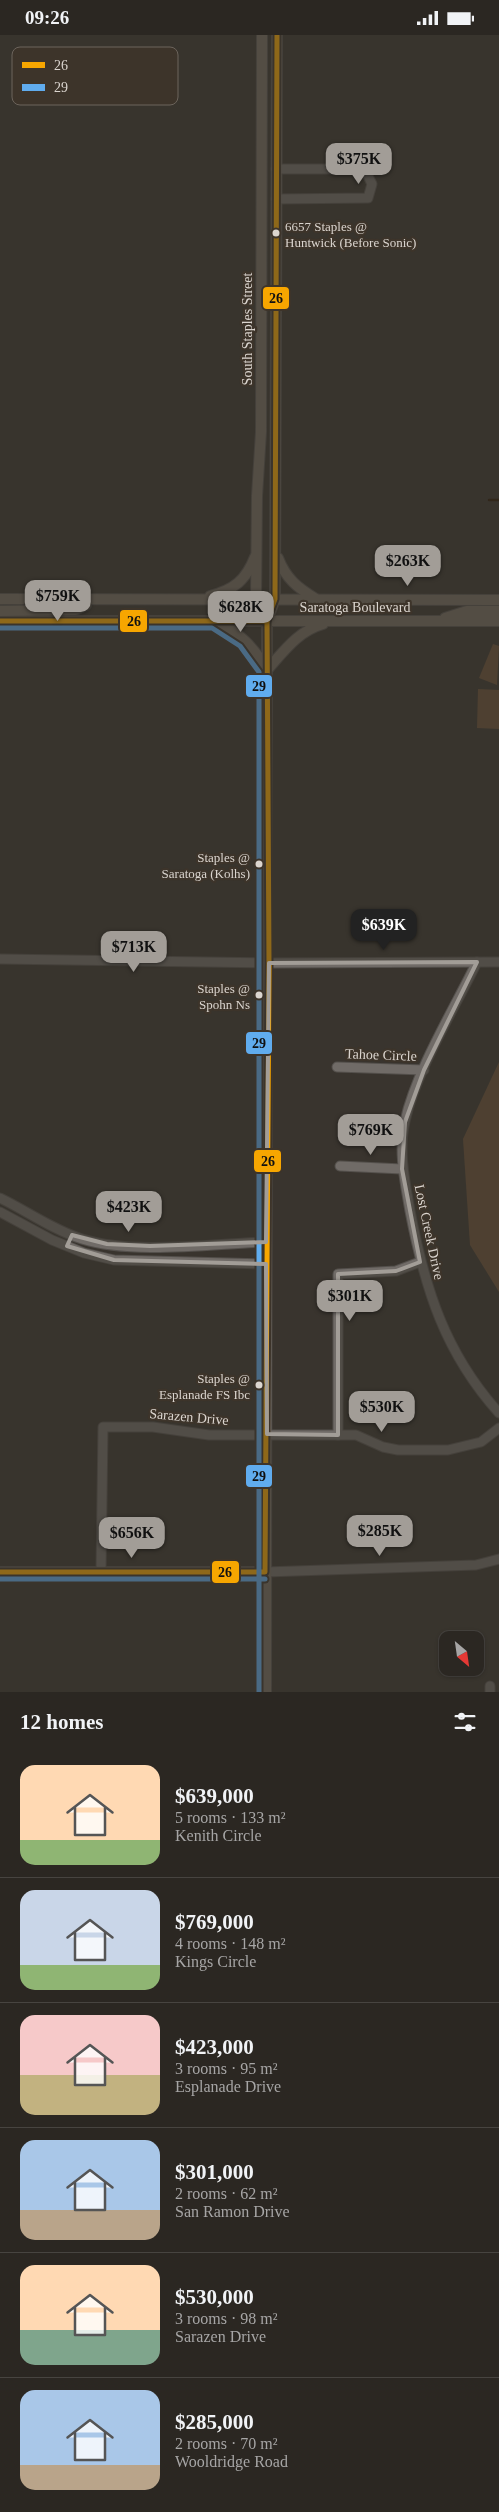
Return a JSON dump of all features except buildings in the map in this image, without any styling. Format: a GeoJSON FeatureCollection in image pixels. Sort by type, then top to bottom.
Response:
{"type":"FeatureCollection","features":[{"type":"Feature","properties":{"kind":"main road","name":"South Staples Street"},"geometry":{"type":"LineString","coordinates":[[266,1692],[267,621],[275,599],[277,35]]}},
{"type":"Feature","properties":{"kind":"main road","name":"South Staples Street"},"geometry":{"type":"LineString","coordinates":[[262,36],[261,432],[256,599],[267,621]]}},
{"type":"Feature","properties":{"kind":"main road"},"geometry":{"type":"LineString","coordinates":[[262,36],[270,65],[277,67]]}},
{"type":"Feature","properties":{"kind":"main road"},"geometry":{"type":"LineString","coordinates":[[262,77],[269,80],[277,104]]}},
{"type":"Feature","properties":{"kind":"main road"},"geometry":{"type":"LineString","coordinates":[[261,275],[268,283],[271,296],[276,298]]}},
{"type":"Feature","properties":{"kind":"main road"},"geometry":{"type":"LineString","coordinates":[[275,553],[288,579],[317,599]]}},
{"type":"Feature","properties":{"kind":"main road"},"geometry":{"type":"LineString","coordinates":[[195,599],[229,590],[243,581],[257,554]]}},
{"type":"Feature","properties":{"kind":"main road","name":"Saratoga Boulevard"},"geometry":{"type":"LineString","coordinates":[[0,599],[499,600]]}},
{"type":"Feature","properties":{"kind":"main road"},"geometry":{"type":"LineString","coordinates":[[0,611],[75,610],[86,605],[86,599]]}},
{"type":"Feature","properties":{"kind":"main road"},"geometry":{"type":"LineString","coordinates":[[434,621],[467,611],[499,611]]}},
{"type":"Feature","properties":{"kind":"main road"},"geometry":{"type":"LineString","coordinates":[[214,620],[239,633],[248,642],[267,670],[295,638],[312,627],[332,621]]}},
{"type":"Feature","properties":{"kind":"main road","name":"Saratoga Boulevard"},"geometry":{"type":"LineString","coordinates":[[0,621],[499,621]]}},
{"type":"Feature","properties":{"kind":"main road"},"geometry":{"type":"LineString","coordinates":[[0,1572],[265,1571]]}},
{"type":"Feature","properties":{"kind":"street"},"geometry":{"type":"LineString","coordinates":[[276,169],[354,169],[366,172],[372,184],[368,198],[276,199]]}},
{"type":"Feature","properties":{"kind":"street"},"geometry":{"type":"LineString","coordinates":[[0,959],[268,963],[499,962]]}},
{"type":"Feature","properties":{"kind":"street","name":"Lost Creek Drive"},"geometry":{"type":"LineString","coordinates":[[477,962],[424,1070],[405,1121],[402,1169],[420,1262],[429,1295],[457,1358],[499,1413]]}},
{"type":"Feature","properties":{"kind":"street","name":"Tahoe Circle"},"geometry":{"type":"LineString","coordinates":[[337,1067],[424,1070]]}},
{"type":"Feature","properties":{"kind":"street"},"geometry":{"type":"LineString","coordinates":[[340,1166],[402,1169]]}},
{"type":"Feature","properties":{"kind":"street"},"geometry":{"type":"LineString","coordinates":[[0,1198],[72,1235],[107,1244],[150,1247],[266,1242]]}},
{"type":"Feature","properties":{"kind":"street"},"geometry":{"type":"LineString","coordinates":[[0,1212],[67,1246],[84,1253],[114,1260],[150,1259],[266,1264]]}},
{"type":"Feature","properties":{"kind":"street"},"geometry":{"type":"LineString","coordinates":[[67,1246],[72,1235]]}},
{"type":"Feature","properties":{"kind":"street"},"geometry":{"type":"LineString","coordinates":[[150,1247],[150,1259]]}},
{"type":"Feature","properties":{"kind":"street"},"geometry":{"type":"LineString","coordinates":[[338,1435],[338,1274],[396,1271],[420,1262]]}},
{"type":"Feature","properties":{"kind":"street","name":"Sarazen Drive"},"geometry":{"type":"LineString","coordinates":[[101,1572],[103,1427],[153,1427],[210,1435],[356,1435],[383,1447],[398,1450],[448,1450],[481,1442],[499,1428]]}},
{"type":"Feature","properties":{"kind":"street"},"geometry":{"type":"LineString","coordinates":[[265,1571],[476,1565],[499,1559]]}},
{"type":"Feature","properties":{"kind":"highlighted area"},"geometry":{"type":"Polygon","coordinates":[[[477,962],[424,1070],[405,1122],[402,1169],[420,1262],[396,1271],[338,1274],[338,1435],[267,1434],[266,1264],[114,1260],[67,1246],[72,1235],[107,1244],[150,1246],[266,1242],[269,963],[477,962]]]}},
{"type":"Feature","properties":{"kind":"shaded area"},"geometry":{"type":"Polygon","coordinates":[[[493,644],[499,646],[497,685],[479,678],[493,644]]]}},
{"type":"Feature","properties":{"kind":"shaded area"},"geometry":{"type":"Polygon","coordinates":[[[478,689],[499,690],[499,729],[477,728],[478,689]]]}},
{"type":"Feature","properties":{"kind":"shaded area"},"geometry":{"type":"Polygon","coordinates":[[[499,1062],[499,1292],[470,1245],[463,1139],[499,1062]]]}},
{"type":"Feature","properties":{"kind":"waterway"},"geometry":{"type":"LineString","coordinates":[[489,500],[499,500]]}},
{"type":"Feature","properties":{"kind":"transit line","name":"26"},"geometry":{"type":"LineString","coordinates":[[0,1572],[265,1572],[269,963],[267,621],[275,599],[277,35]]}},
{"type":"Feature","properties":{"kind":"transit line","name":"26"},"geometry":{"type":"LineString","coordinates":[[0,621],[267,621]]}},
{"type":"Feature","properties":{"kind":"transit line","name":"29"},"geometry":{"type":"LineString","coordinates":[[0,628],[212,628],[240,646],[259,672],[259,1692]]}},
{"type":"Feature","properties":{"kind":"transit line","name":"29"},"geometry":{"type":"LineString","coordinates":[[0,1579],[265,1579]]}},
{"type":"Feature","properties":{"kind":"place","name":"6657 Staples @ Huntwick (Before Sonic)"},"geometry":{"type":"Point","coordinates":[276,233]}},
{"type":"Feature","properties":{"kind":"place","name":"Staples @ Saratoga (Kolhs)"},"geometry":{"type":"Point","coordinates":[259,864]}},
{"type":"Feature","properties":{"kind":"place","name":"Staples @ Spohn Ns"},"geometry":{"type":"Point","coordinates":[259,995]}},
{"type":"Feature","properties":{"kind":"place","name":"Staples @ Esplanade FS Ibc"},"geometry":{"type":"Point","coordinates":[259,1385]}}]}
